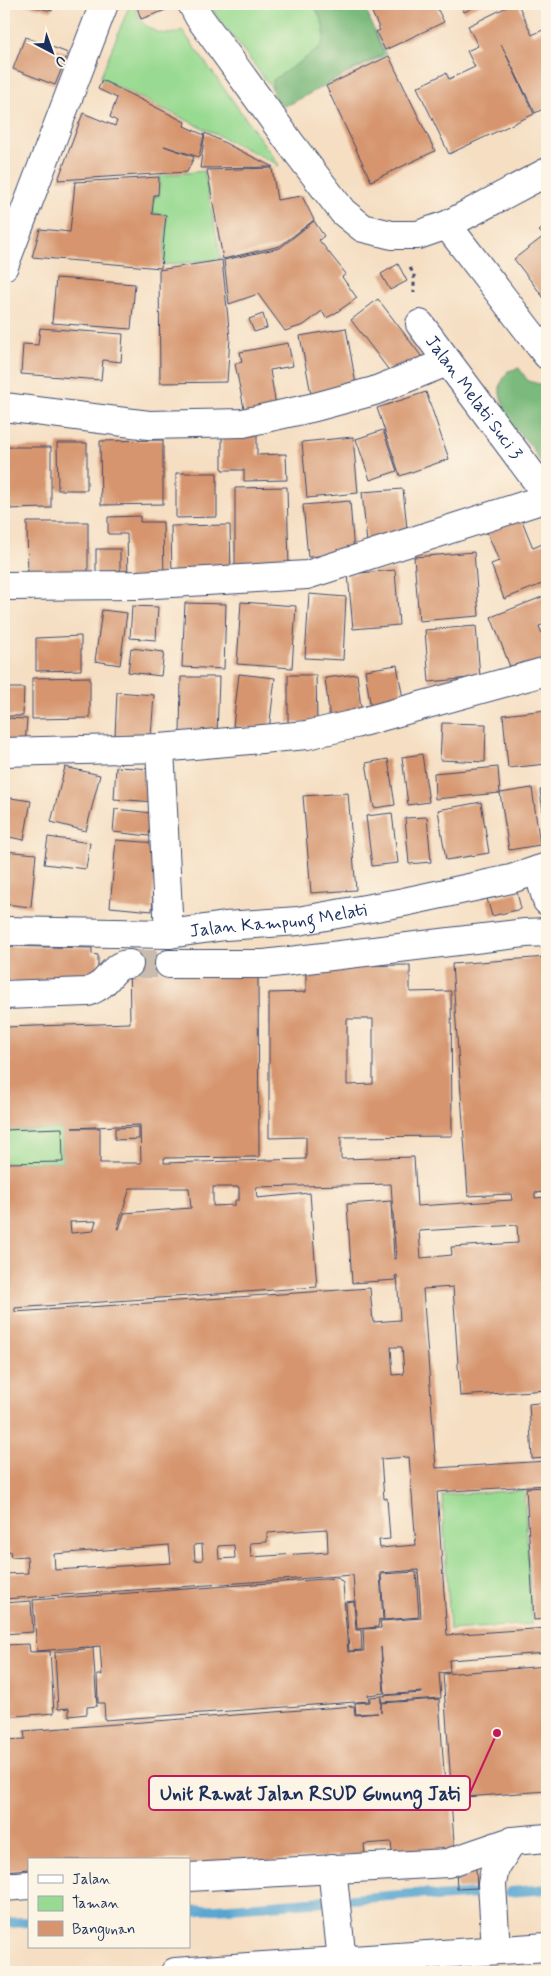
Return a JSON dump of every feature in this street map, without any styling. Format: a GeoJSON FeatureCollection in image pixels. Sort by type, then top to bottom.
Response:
{"type":"FeatureCollection","features":[{"type":"Feature","properties":{"kind":"street"},"geometry":{"type":"LineString","coordinates":[[4,266],[104,4]]}},
{"type":"Feature","properties":{"kind":"street"},"geometry":{"type":"LineString","coordinates":[[192,4],[291,144],[342,212],[363,228],[398,235],[418,234],[448,225],[547,172]]}},
{"type":"Feature","properties":{"kind":"street"},"geometry":{"type":"LineString","coordinates":[[448,225],[547,355]]}},
{"type":"Feature","properties":{"kind":"street","name":"Jalan Melati Suci 3"},"geometry":{"type":"LineString","coordinates":[[420,324],[545,489]]}},
{"type":"Feature","properties":{"kind":"street"},"geometry":{"type":"LineString","coordinates":[[4,407],[149,425],[243,423],[315,407],[374,390],[447,362]]}},
{"type":"Feature","properties":{"kind":"street"},"geometry":{"type":"LineString","coordinates":[[4,586],[138,585],[307,575],[545,489]]}},
{"type":"Feature","properties":{"kind":"street"},"geometry":{"type":"LineString","coordinates":[[4,752],[160,748],[307,734],[364,722],[547,671]]}},
{"type":"Feature","properties":{"kind":"street"},"geometry":{"type":"LineString","coordinates":[[160,748],[169,934]]}},
{"type":"Feature","properties":{"kind":"street"},"geometry":{"type":"LineString","coordinates":[[543,869],[547,901]]}},
{"type":"Feature","properties":{"kind":"street","name":"Jalan Kampung Melati"},"geometry":{"type":"LineString","coordinates":[[4,932],[169,934],[225,926],[298,921],[396,904],[511,879],[543,869]]}},
{"type":"Feature","properties":{"kind":"street"},"geometry":{"type":"LineString","coordinates":[[169,964],[264,964],[547,932]]}},
{"type":"Feature","properties":{"kind":"street"},"geometry":{"type":"LineString","coordinates":[[4,995],[88,992],[99,987],[123,964],[129,964]]}},
{"type":"Feature","properties":{"kind":"street"},"geometry":{"type":"LineString","coordinates":[[190,1876],[448,1862],[512,1841],[547,1838]]}},
{"type":"Feature","properties":{"kind":"street"},"geometry":{"type":"LineString","coordinates":[[496,1950],[492,1884],[495,1868],[512,1841]]}},
{"type":"Feature","properties":{"kind":"street"},"geometry":{"type":"LineString","coordinates":[[332,1868],[342,1961]]}},
{"type":"Feature","properties":{"kind":"street"},"geometry":{"type":"LineString","coordinates":[[4,1887],[28,1885]]}},
{"type":"Feature","properties":{"kind":"street"},"geometry":{"type":"LineString","coordinates":[[175,1972],[238,1970],[547,1947]]}},
{"type":"Feature","properties":{"kind":"path"},"geometry":{"type":"LineString","coordinates":[[398,235],[402,255],[414,274],[414,301],[420,311],[420,324]]}},
{"type":"Feature","properties":{"kind":"green space"},"geometry":{"type":"Polygon","coordinates":[[[130,4],[134,4],[138,16],[151,29],[167,34],[182,30],[279,165],[277,167],[275,163],[100,78],[130,4]]]}},
{"type":"Feature","properties":{"kind":"green space"},"geometry":{"type":"Polygon","coordinates":[[[208,4],[361,4],[386,55],[284,104],[208,4]]]}},
{"type":"Feature","properties":{"kind":"green space"},"geometry":{"type":"Polygon","coordinates":[[[313,4],[360,4],[367,12],[383,54],[284,106],[274,95],[272,88],[273,80],[316,51],[321,46],[323,40],[324,28],[313,4]]]}},
{"type":"Feature","properties":{"kind":"green space"},"geometry":{"type":"Polygon","coordinates":[[[204,171],[221,259],[163,265],[167,215],[153,213],[154,196],[159,196],[160,176],[204,171]]]}},
{"type":"Feature","properties":{"kind":"green space"},"geometry":{"type":"Polygon","coordinates":[[[519,368],[528,381],[547,386],[547,467],[539,460],[531,446],[508,420],[500,394],[500,385],[508,371],[519,368]]]}},
{"type":"Feature","properties":{"kind":"green space"},"geometry":{"type":"Polygon","coordinates":[[[62,1129],[62,1162],[4,1163],[4,1130],[62,1129]]]}},
{"type":"Feature","properties":{"kind":"green space"},"geometry":{"type":"Polygon","coordinates":[[[524,1490],[532,1624],[450,1630],[442,1495],[524,1490]]]}},
{"type":"Feature","properties":{"kind":"building"},"geometry":{"type":"Polygon","coordinates":[[[22,4],[53,4],[52,11],[22,4]]]}},
{"type":"Feature","properties":{"kind":"building"},"geometry":{"type":"Polygon","coordinates":[[[136,4],[169,4],[171,8],[141,19],[136,4]]]}},
{"type":"Feature","properties":{"kind":"building"},"geometry":{"type":"Polygon","coordinates":[[[368,4],[435,4],[444,22],[385,50],[376,32],[380,30],[368,4]]]}},
{"type":"Feature","properties":{"kind":"building"},"geometry":{"type":"Polygon","coordinates":[[[460,4],[481,4],[464,12],[460,4]]]}},
{"type":"Feature","properties":{"kind":"building"},"geometry":{"type":"Polygon","coordinates":[[[513,4],[518,4],[532,35],[547,28],[547,107],[535,113],[501,44],[534,114],[449,154],[417,87],[446,73],[449,79],[475,67],[467,51],[478,46],[468,26],[513,4]]]}},
{"type":"Feature","properties":{"kind":"building"},"geometry":{"type":"Polygon","coordinates":[[[25,37],[68,53],[55,85],[13,69],[25,37]]]}},
{"type":"Feature","properties":{"kind":"building"},"geometry":{"type":"Polygon","coordinates":[[[389,56],[435,151],[371,181],[326,86],[389,56]]]}},
{"type":"Feature","properties":{"kind":"building"},"geometry":{"type":"Polygon","coordinates":[[[102,80],[185,122],[184,126],[204,135],[199,157],[164,146],[194,157],[187,172],[58,180],[83,113],[115,126],[117,121],[110,117],[117,98],[98,89],[102,80]]]}},
{"type":"Feature","properties":{"kind":"building"},"geometry":{"type":"Polygon","coordinates":[[[205,133],[273,167],[200,168],[205,133]]]}},
{"type":"Feature","properties":{"kind":"building"},"geometry":{"type":"Polygon","coordinates":[[[272,168],[277,200],[302,196],[314,220],[280,246],[223,259],[207,170],[272,168]]]}},
{"type":"Feature","properties":{"kind":"building"},"geometry":{"type":"Polygon","coordinates":[[[159,177],[158,195],[154,195],[152,214],[166,215],[161,268],[32,257],[40,229],[70,232],[75,182],[159,177]]]}},
{"type":"Feature","properties":{"kind":"building"},"geometry":{"type":"Polygon","coordinates":[[[314,221],[324,236],[319,240],[346,274],[342,277],[357,298],[326,318],[322,311],[304,325],[285,331],[258,294],[229,304],[224,260],[280,248],[314,221]]]}},
{"type":"Feature","properties":{"kind":"building"},"geometry":{"type":"Polygon","coordinates":[[[547,225],[547,302],[514,259],[544,236],[539,231],[547,225]]]}},
{"type":"Feature","properties":{"kind":"building"},"geometry":{"type":"Polygon","coordinates":[[[222,260],[230,338],[227,382],[160,383],[159,270],[222,260]]]}},
{"type":"Feature","properties":{"kind":"building"},"geometry":{"type":"Polygon","coordinates":[[[398,264],[407,281],[390,290],[381,274],[398,264]]]}},
{"type":"Feature","properties":{"kind":"building"},"geometry":{"type":"Polygon","coordinates":[[[56,278],[135,284],[131,329],[52,323],[56,278]]]}},
{"type":"Feature","properties":{"kind":"building"},"geometry":{"type":"Polygon","coordinates":[[[378,299],[425,361],[397,381],[351,320],[378,299]]]}},
{"type":"Feature","properties":{"kind":"building"},"geometry":{"type":"Polygon","coordinates":[[[263,314],[267,328],[254,332],[249,319],[263,314]]]}},
{"type":"Feature","properties":{"kind":"building"},"geometry":{"type":"Polygon","coordinates":[[[40,328],[123,334],[121,362],[103,360],[101,380],[21,374],[23,344],[38,345],[40,328]]]}},
{"type":"Feature","properties":{"kind":"building"},"geometry":{"type":"Polygon","coordinates":[[[346,328],[357,390],[312,399],[300,336],[346,328]]]}},
{"type":"Feature","properties":{"kind":"building"},"geometry":{"type":"Polygon","coordinates":[[[288,343],[293,366],[270,370],[277,412],[246,418],[235,364],[242,362],[240,352],[288,343]]]}},
{"type":"Feature","properties":{"kind":"building"},"geometry":{"type":"Polygon","coordinates":[[[426,392],[449,459],[400,476],[377,408],[426,392]]]}},
{"type":"Feature","properties":{"kind":"building"},"geometry":{"type":"Polygon","coordinates":[[[383,430],[397,471],[370,480],[356,439],[383,430]]]}},
{"type":"Feature","properties":{"kind":"building"},"geometry":{"type":"Polygon","coordinates":[[[257,434],[257,455],[286,454],[287,480],[244,481],[244,470],[222,470],[222,435],[257,434]]]}},
{"type":"Feature","properties":{"kind":"building"},"geometry":{"type":"Polygon","coordinates":[[[353,437],[358,493],[307,498],[302,442],[353,437]]]}},
{"type":"Feature","properties":{"kind":"building"},"geometry":{"type":"Polygon","coordinates":[[[163,440],[163,504],[101,505],[100,441],[163,440]]]}},
{"type":"Feature","properties":{"kind":"building"},"geometry":{"type":"Polygon","coordinates":[[[57,443],[87,443],[87,490],[58,490],[57,443]]]}},
{"type":"Feature","properties":{"kind":"building"},"geometry":{"type":"Polygon","coordinates":[[[51,447],[51,508],[4,509],[4,448],[51,447]]]}},
{"type":"Feature","properties":{"kind":"building"},"geometry":{"type":"Polygon","coordinates":[[[176,473],[217,473],[217,517],[176,518],[176,473]]]}},
{"type":"Feature","properties":{"kind":"building"},"geometry":{"type":"Polygon","coordinates":[[[287,487],[289,567],[235,568],[235,488],[287,487]]]}},
{"type":"Feature","properties":{"kind":"building"},"geometry":{"type":"Polygon","coordinates":[[[403,489],[408,539],[367,543],[362,492],[403,489]]]}},
{"type":"Feature","properties":{"kind":"building"},"geometry":{"type":"Polygon","coordinates":[[[350,501],[354,553],[308,557],[303,505],[350,501]]]}},
{"type":"Feature","properties":{"kind":"building"},"geometry":{"type":"Polygon","coordinates":[[[140,516],[140,522],[163,522],[164,580],[128,581],[127,534],[108,534],[108,517],[140,516]]]}},
{"type":"Feature","properties":{"kind":"building"},"geometry":{"type":"Polygon","coordinates":[[[521,518],[533,548],[547,542],[547,582],[504,599],[491,564],[499,561],[487,532],[521,518]]]}},
{"type":"Feature","properties":{"kind":"building"},"geometry":{"type":"Polygon","coordinates":[[[27,522],[88,522],[88,580],[28,582],[27,522]]]}},
{"type":"Feature","properties":{"kind":"building"},"geometry":{"type":"Polygon","coordinates":[[[230,525],[231,576],[172,577],[171,526],[230,525]]]}},
{"type":"Feature","properties":{"kind":"building"},"geometry":{"type":"Polygon","coordinates":[[[96,549],[120,549],[120,582],[96,582],[96,549]]]}},
{"type":"Feature","properties":{"kind":"building"},"geometry":{"type":"Polygon","coordinates":[[[474,552],[479,616],[419,621],[414,557],[474,552]]]}},
{"type":"Feature","properties":{"kind":"building"},"geometry":{"type":"Polygon","coordinates":[[[395,570],[399,625],[353,629],[348,574],[395,570]]]}},
{"type":"Feature","properties":{"kind":"building"},"geometry":{"type":"Polygon","coordinates":[[[309,594],[346,597],[343,660],[305,658],[309,594]]]}},
{"type":"Feature","properties":{"kind":"building"},"geometry":{"type":"Polygon","coordinates":[[[547,595],[547,623],[539,626],[547,646],[547,658],[512,672],[491,617],[547,595]]]}},
{"type":"Feature","properties":{"kind":"building"},"geometry":{"type":"Polygon","coordinates":[[[241,602],[296,606],[292,668],[237,664],[241,602]]]}},
{"type":"Feature","properties":{"kind":"building"},"geometry":{"type":"Polygon","coordinates":[[[185,603],[226,604],[224,669],[182,667],[185,603]]]}},
{"type":"Feature","properties":{"kind":"building"},"geometry":{"type":"Polygon","coordinates":[[[132,606],[158,607],[156,640],[130,638],[132,606]]]}},
{"type":"Feature","properties":{"kind":"building"},"geometry":{"type":"Polygon","coordinates":[[[102,610],[127,613],[120,665],[95,661],[102,610]]]}},
{"type":"Feature","properties":{"kind":"building"},"geometry":{"type":"Polygon","coordinates":[[[476,626],[480,677],[429,682],[425,630],[476,626]]]}},
{"type":"Feature","properties":{"kind":"building"},"geometry":{"type":"Polygon","coordinates":[[[81,636],[81,670],[36,671],[36,638],[81,636]]]}},
{"type":"Feature","properties":{"kind":"building"},"geometry":{"type":"Polygon","coordinates":[[[131,648],[164,652],[161,676],[128,672],[131,648]]]}},
{"type":"Feature","properties":{"kind":"building"},"geometry":{"type":"Polygon","coordinates":[[[397,665],[404,705],[371,710],[365,670],[397,665]]]}},
{"type":"Feature","properties":{"kind":"building"},"geometry":{"type":"Polygon","coordinates":[[[239,674],[275,678],[269,730],[233,726],[239,674]]]}},
{"type":"Feature","properties":{"kind":"building"},"geometry":{"type":"Polygon","coordinates":[[[357,674],[362,717],[330,721],[325,678],[357,674]]]}},
{"type":"Feature","properties":{"kind":"building"},"geometry":{"type":"Polygon","coordinates":[[[288,675],[316,675],[317,723],[288,723],[288,675]]]}},
{"type":"Feature","properties":{"kind":"building"},"geometry":{"type":"Polygon","coordinates":[[[90,677],[90,718],[32,719],[32,678],[90,677]]]}},
{"type":"Feature","properties":{"kind":"building"},"geometry":{"type":"Polygon","coordinates":[[[181,677],[219,677],[217,736],[180,735],[181,677]]]}},
{"type":"Feature","properties":{"kind":"building"},"geometry":{"type":"Polygon","coordinates":[[[4,688],[24,688],[23,716],[4,716],[4,688]]]}},
{"type":"Feature","properties":{"kind":"building"},"geometry":{"type":"Polygon","coordinates":[[[117,692],[154,695],[151,737],[115,735],[117,692]]]}},
{"type":"Feature","properties":{"kind":"building"},"geometry":{"type":"Polygon","coordinates":[[[547,710],[547,764],[508,768],[503,715],[547,710]]]}},
{"type":"Feature","properties":{"kind":"building"},"geometry":{"type":"Polygon","coordinates":[[[4,718],[27,719],[25,745],[4,744],[4,718]]]}},
{"type":"Feature","properties":{"kind":"building"},"geometry":{"type":"Polygon","coordinates":[[[442,723],[486,724],[485,762],[440,760],[442,723]]]}},
{"type":"Feature","properties":{"kind":"building"},"geometry":{"type":"Polygon","coordinates":[[[422,754],[429,802],[408,805],[402,757],[422,754]]]}},
{"type":"Feature","properties":{"kind":"building"},"geometry":{"type":"Polygon","coordinates":[[[388,759],[395,805],[374,808],[366,763],[388,759]]]}},
{"type":"Feature","properties":{"kind":"building"},"geometry":{"type":"Polygon","coordinates":[[[65,767],[100,775],[86,831],[51,822],[65,767]]]}},
{"type":"Feature","properties":{"kind":"building"},"geometry":{"type":"Polygon","coordinates":[[[116,767],[156,769],[154,802],[114,799],[116,767]]]}},
{"type":"Feature","properties":{"kind":"building"},"geometry":{"type":"Polygon","coordinates":[[[498,767],[500,793],[435,799],[434,773],[498,767]]]}},
{"type":"Feature","properties":{"kind":"building"},"geometry":{"type":"Polygon","coordinates":[[[532,788],[540,845],[509,850],[500,793],[532,788]]]}},
{"type":"Feature","properties":{"kind":"building"},"geometry":{"type":"Polygon","coordinates":[[[547,789],[547,833],[546,833],[540,790],[547,789]]]}},
{"type":"Feature","properties":{"kind":"building"},"geometry":{"type":"Polygon","coordinates":[[[348,793],[356,890],[311,893],[303,796],[348,793]]]}},
{"type":"Feature","properties":{"kind":"building"},"geometry":{"type":"Polygon","coordinates":[[[4,797],[31,801],[24,840],[4,836],[4,797]]]}},
{"type":"Feature","properties":{"kind":"building"},"geometry":{"type":"Polygon","coordinates":[[[481,802],[489,853],[446,860],[438,810],[481,802]]]}},
{"type":"Feature","properties":{"kind":"building"},"geometry":{"type":"Polygon","coordinates":[[[115,809],[161,814],[158,837],[113,832],[115,809]]]}},
{"type":"Feature","properties":{"kind":"building"},"geometry":{"type":"Polygon","coordinates":[[[392,813],[398,863],[372,866],[366,816],[392,813]]]}},
{"type":"Feature","properties":{"kind":"building"},"geometry":{"type":"Polygon","coordinates":[[[427,817],[431,862],[409,864],[405,818],[427,817]]]}},
{"type":"Feature","properties":{"kind":"building"},"geometry":{"type":"Polygon","coordinates":[[[48,837],[90,843],[86,869],[44,864],[48,837]]]}},
{"type":"Feature","properties":{"kind":"building"},"geometry":{"type":"Polygon","coordinates":[[[116,840],[157,843],[152,911],[110,907],[116,840]]]}},
{"type":"Feature","properties":{"kind":"building"},"geometry":{"type":"Polygon","coordinates":[[[4,851],[36,854],[31,907],[4,904],[4,851]]]}},
{"type":"Feature","properties":{"kind":"building"},"geometry":{"type":"Polygon","coordinates":[[[517,892],[521,909],[492,916],[487,899],[517,892]]]}},
{"type":"Feature","properties":{"kind":"building"},"geometry":{"type":"Polygon","coordinates":[[[4,946],[92,948],[92,954],[98,955],[98,976],[89,976],[89,982],[4,982],[4,946]]]}},
{"type":"Feature","properties":{"kind":"building"},"geometry":{"type":"Polygon","coordinates":[[[169,956],[258,973],[259,1157],[164,1158],[164,1163],[306,1159],[306,1137],[269,1138],[269,993],[306,992],[306,966],[410,965],[410,992],[451,991],[452,1136],[341,1137],[341,1159],[414,1157],[417,1206],[512,1200],[511,1194],[468,1196],[452,964],[547,957],[547,1192],[535,1193],[535,1198],[547,1197],[547,1390],[460,1396],[453,1287],[423,1289],[436,1468],[547,1461],[547,1485],[437,1492],[447,1635],[547,1628],[547,1653],[449,1660],[450,1672],[439,1673],[441,1698],[381,1702],[381,1696],[422,1692],[385,1695],[381,1647],[384,1693],[368,1695],[369,1701],[105,1720],[104,1703],[98,1703],[97,1675],[102,1675],[100,1646],[37,1651],[33,1600],[338,1578],[343,1583],[348,1652],[364,1651],[363,1629],[381,1628],[380,1621],[421,1618],[418,1570],[380,1573],[383,1620],[379,1619],[378,1627],[357,1629],[353,1575],[4,1599],[4,1574],[28,1573],[27,1556],[11,1557],[10,1551],[4,1552],[4,1163],[63,1162],[62,1128],[4,1130],[4,1027],[130,1023],[129,957],[169,956]],[[347,1019],[347,1085],[373,1084],[373,1019],[347,1019]],[[140,1125],[72,1128],[100,1128],[100,1163],[141,1163],[140,1125]],[[391,1184],[256,1187],[257,1198],[310,1193],[317,1287],[15,1308],[15,1312],[370,1288],[373,1322],[400,1320],[397,1275],[395,1276],[396,1280],[352,1283],[347,1204],[391,1201],[394,1259],[396,1259],[391,1184]],[[213,1187],[213,1206],[235,1205],[235,1200],[239,1200],[239,1187],[213,1187]],[[130,1188],[117,1229],[119,1229],[124,1213],[191,1208],[189,1188],[130,1188]],[[96,1221],[70,1222],[71,1233],[93,1231],[96,1221]],[[517,1225],[419,1231],[421,1258],[452,1255],[451,1247],[518,1243],[517,1225]],[[391,1347],[393,1375],[404,1374],[402,1347],[391,1347]],[[409,1457],[381,1459],[384,1499],[387,1498],[390,1539],[379,1540],[380,1548],[416,1545],[409,1457]],[[327,1529],[267,1533],[267,1542],[250,1543],[251,1557],[328,1552],[327,1529]],[[202,1544],[194,1545],[195,1561],[203,1560],[202,1544]],[[169,1545],[54,1554],[55,1570],[171,1563],[169,1545]],[[234,1545],[218,1546],[219,1559],[235,1558],[234,1545]]]}},
{"type":"Feature","properties":{"kind":"building"},"geometry":{"type":"Polygon","coordinates":[[[139,1127],[139,1139],[115,1140],[115,1128],[139,1127]]]}},
{"type":"Feature","properties":{"kind":"building"},"geometry":{"type":"Polygon","coordinates":[[[547,1402],[547,1458],[532,1459],[529,1404],[547,1402]]]}},
{"type":"Feature","properties":{"kind":"building"},"geometry":{"type":"Polygon","coordinates":[[[547,1487],[547,1619],[534,1620],[526,1488],[547,1487]]]}},
{"type":"Feature","properties":{"kind":"building"},"geometry":{"type":"Polygon","coordinates":[[[416,1572],[419,1617],[384,1620],[381,1574],[416,1572]]]}},
{"type":"Feature","properties":{"kind":"building"},"geometry":{"type":"Polygon","coordinates":[[[31,1601],[33,1632],[4,1634],[4,1603],[31,1601]]]}},
{"type":"Feature","properties":{"kind":"building"},"geometry":{"type":"Polygon","coordinates":[[[354,1601],[356,1630],[361,1630],[362,1650],[349,1651],[346,1602],[354,1601]]]}},
{"type":"Feature","properties":{"kind":"building"},"geometry":{"type":"Polygon","coordinates":[[[29,1644],[30,1652],[50,1651],[54,1713],[4,1717],[4,1645],[29,1644]]]}},
{"type":"Feature","properties":{"kind":"building"},"geometry":{"type":"Polygon","coordinates":[[[93,1648],[97,1706],[87,1707],[87,1714],[69,1716],[69,1708],[58,1709],[55,1652],[93,1648]]]}},
{"type":"Feature","properties":{"kind":"building"},"geometry":{"type":"Polygon","coordinates":[[[547,1666],[547,1791],[452,1798],[443,1674],[547,1666]]]}},
{"type":"Feature","properties":{"kind":"building"},"geometry":{"type":"Polygon","coordinates":[[[381,1696],[381,1703],[439,1699],[446,1800],[451,1800],[455,1856],[393,1861],[391,1842],[364,1844],[365,1854],[190,1867],[190,1858],[28,1858],[28,1869],[4,1871],[4,1740],[25,1739],[24,1731],[354,1706],[355,1715],[378,1713],[356,1714],[355,1703],[370,1702],[370,1697],[381,1696]]]}},
{"type":"Feature","properties":{"kind":"building"},"geometry":{"type":"Polygon","coordinates":[[[476,1868],[477,1888],[457,1889],[456,1869],[476,1868]]]}},
{"type":"Feature","properties":{"kind":"waterway"},"geometry":{"type":"LineString","coordinates":[[510,1892],[547,1889]]}},
{"type":"Feature","properties":{"kind":"waterway"},"geometry":{"type":"LineString","coordinates":[[352,1899],[425,1893],[436,1897],[479,1894]]}},
{"type":"Feature","properties":{"kind":"waterway"},"geometry":{"type":"LineString","coordinates":[[190,1911],[325,1901]]}},
{"type":"Feature","properties":{"kind":"waterway"},"geometry":{"type":"LineString","coordinates":[[4,1923],[28,1922]]}},
{"type":"Feature","properties":{"kind":"tunnel"},"geometry":{"type":"LineString","coordinates":[[129,964],[169,964]]}},
{"type":"Feature","properties":{"kind":"place","name":"Unit Rawat Jalan RSUD Gunung Jati"},"geometry":{"type":"Point","coordinates":[497,1733]}}]}
